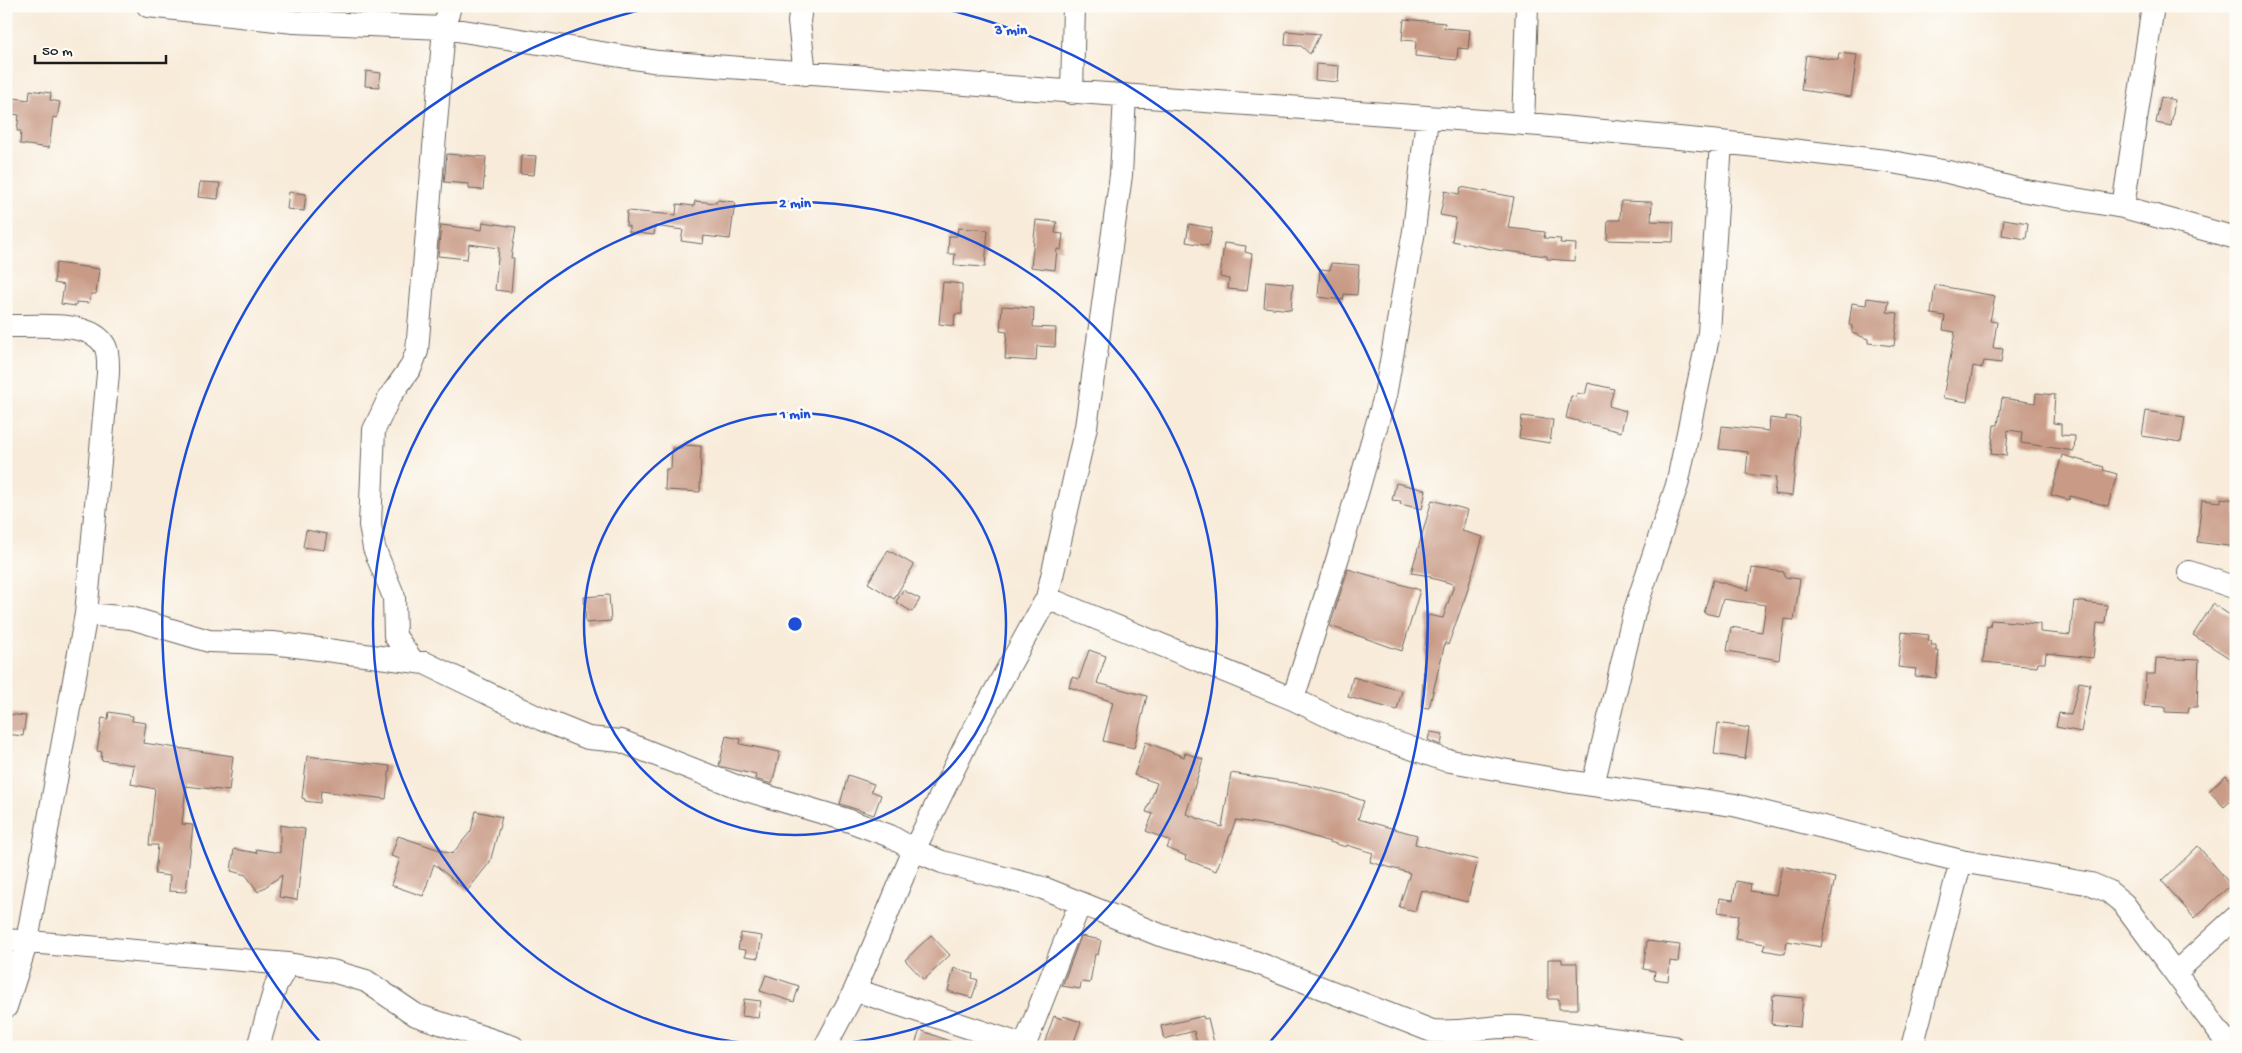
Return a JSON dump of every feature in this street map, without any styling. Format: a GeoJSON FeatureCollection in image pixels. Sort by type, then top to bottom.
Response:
{"type":"FeatureCollection","features":[{"type":"Feature","properties":{"kind":"street"},"geometry":{"type":"LineString","coordinates":[[148,6],[295,14],[444,28],[658,62],[1523,124],[1721,142],[1886,161],[1948,172],[2020,190],[2123,207],[2236,238]]}},
{"type":"Feature","properties":{"kind":"street"},"geometry":{"type":"LineString","coordinates":[[412,660],[395,636],[394,597],[374,548],[370,525],[374,434],[389,398],[411,367],[417,351],[444,28],[450,6]]}},
{"type":"Feature","properties":{"kind":"street"},"geometry":{"type":"LineString","coordinates":[[801,6],[799,22],[805,74]]}},
{"type":"Feature","properties":{"kind":"street"},"geometry":{"type":"LineString","coordinates":[[1072,93],[1074,6]]}},
{"type":"Feature","properties":{"kind":"street"},"geometry":{"type":"LineString","coordinates":[[1523,124],[1527,6]]}},
{"type":"Feature","properties":{"kind":"street"},"geometry":{"type":"LineString","coordinates":[[2123,207],[2153,6]]}},
{"type":"Feature","properties":{"kind":"street"},"geometry":{"type":"LineString","coordinates":[[825,1047],[855,990],[914,850],[968,738],[1047,598],[1086,427],[1121,174],[1125,95]]}},
{"type":"Feature","properties":{"kind":"street"},"geometry":{"type":"LineString","coordinates":[[1293,699],[1345,535],[1385,396],[1414,231],[1427,118]]}},
{"type":"Feature","properties":{"kind":"street"},"geometry":{"type":"LineString","coordinates":[[1593,785],[1634,613],[1677,485],[1709,333],[1721,142]]}},
{"type":"Feature","properties":{"kind":"street"},"geometry":{"type":"LineString","coordinates":[[6,326],[66,327],[85,330],[98,337],[106,348],[108,373],[86,614],[17,941],[6,1007]]}},
{"type":"Feature","properties":{"kind":"street"},"geometry":{"type":"LineString","coordinates":[[2189,572],[2236,588]]}},
{"type":"Feature","properties":{"kind":"street"},"geometry":{"type":"LineString","coordinates":[[1047,598],[1293,699],[1352,727],[1428,755],[1593,785],[1734,806],[1962,861],[2091,884],[2108,891],[2124,904],[2230,1047]]}},
{"type":"Feature","properties":{"kind":"street"},"geometry":{"type":"LineString","coordinates":[[86,614],[131,618],[209,640],[273,643],[412,660],[437,668],[540,720],[582,736],[595,740],[621,741],[743,789],[847,820],[890,836],[914,850],[942,862],[1043,888],[1160,935],[1255,962],[1432,1031],[1464,1039],[1501,1026],[1519,1027],[1673,1047]]}},
{"type":"Feature","properties":{"kind":"street"},"geometry":{"type":"LineString","coordinates":[[1912,1047],[1962,861]]}},
{"type":"Feature","properties":{"kind":"street"},"geometry":{"type":"LineString","coordinates":[[855,990],[1025,1046],[1080,903]]}},
{"type":"Feature","properties":{"kind":"street"},"geometry":{"type":"LineString","coordinates":[[2175,973],[2236,917]]}},
{"type":"Feature","properties":{"kind":"street"},"geometry":{"type":"LineString","coordinates":[[17,941],[288,964],[332,971],[366,981],[416,1015],[514,1047]]}},
{"type":"Feature","properties":{"kind":"street"},"geometry":{"type":"LineString","coordinates":[[258,1047],[276,985],[288,964]]}},
{"type":"Feature","properties":{"kind":"building"},"geometry":{"type":"Polygon","coordinates":[[[1404,19],[1445,23],[1444,28],[1470,30],[1468,49],[1458,48],[1457,60],[1415,56],[1416,41],[1402,40],[1404,19]]]}},
{"type":"Feature","properties":{"kind":"building"},"geometry":{"type":"Polygon","coordinates":[[[1286,31],[1320,34],[1310,54],[1301,46],[1285,45],[1286,31]]]}},
{"type":"Feature","properties":{"kind":"building"},"geometry":{"type":"Polygon","coordinates":[[[1839,53],[1857,55],[1851,97],[1801,90],[1806,55],[1838,60],[1839,53]]]}},
{"type":"Feature","properties":{"kind":"building"},"geometry":{"type":"Polygon","coordinates":[[[1316,64],[1339,66],[1338,82],[1315,80],[1316,64]]]}},
{"type":"Feature","properties":{"kind":"building"},"geometry":{"type":"Polygon","coordinates":[[[366,71],[381,73],[379,87],[365,86],[366,71]]]}},
{"type":"Feature","properties":{"kind":"building"},"geometry":{"type":"Polygon","coordinates":[[[30,90],[51,93],[50,100],[60,102],[57,118],[53,117],[49,148],[20,144],[21,131],[17,131],[19,115],[12,114],[14,98],[29,100],[30,90]]]}},
{"type":"Feature","properties":{"kind":"building"},"geometry":{"type":"Polygon","coordinates":[[[2161,97],[2175,100],[2171,126],[2156,123],[2161,97]]]}},
{"type":"Feature","properties":{"kind":"building"},"geometry":{"type":"Polygon","coordinates":[[[447,154],[486,157],[483,190],[469,189],[469,184],[444,182],[447,154]]]}},
{"type":"Feature","properties":{"kind":"building"},"geometry":{"type":"Polygon","coordinates":[[[521,155],[536,156],[534,175],[520,174],[521,155]]]}},
{"type":"Feature","properties":{"kind":"building"},"geometry":{"type":"Polygon","coordinates":[[[200,182],[220,183],[218,199],[198,197],[200,182]]]}},
{"type":"Feature","properties":{"kind":"building"},"geometry":{"type":"Polygon","coordinates":[[[1461,187],[1514,197],[1508,228],[1545,232],[1544,238],[1561,239],[1560,243],[1576,244],[1575,261],[1547,259],[1547,256],[1497,250],[1452,241],[1456,218],[1440,215],[1445,191],[1459,194],[1461,187]]]}},
{"type":"Feature","properties":{"kind":"building"},"geometry":{"type":"Polygon","coordinates":[[[289,192],[306,194],[304,211],[287,209],[289,192]]]}},
{"type":"Feature","properties":{"kind":"building"},"geometry":{"type":"Polygon","coordinates":[[[717,200],[735,202],[730,239],[704,236],[703,244],[681,241],[683,230],[655,226],[654,235],[629,232],[629,226],[626,226],[627,211],[676,215],[677,204],[694,206],[695,201],[716,203],[717,200]]]}},
{"type":"Feature","properties":{"kind":"building"},"geometry":{"type":"Polygon","coordinates":[[[1621,201],[1652,202],[1651,221],[1674,222],[1673,242],[1607,240],[1608,220],[1620,220],[1621,201]]]}},
{"type":"Feature","properties":{"kind":"building"},"geometry":{"type":"Polygon","coordinates":[[[2004,219],[2028,223],[2026,239],[2002,235],[2004,219]]]}},
{"type":"Feature","properties":{"kind":"building"},"geometry":{"type":"Polygon","coordinates":[[[1036,220],[1057,222],[1055,233],[1063,234],[1061,250],[1057,249],[1055,270],[1031,267],[1036,220]]]}},
{"type":"Feature","properties":{"kind":"building"},"geometry":{"type":"Polygon","coordinates":[[[483,222],[516,227],[511,258],[514,258],[511,292],[495,290],[499,248],[469,244],[467,259],[438,256],[441,225],[482,230],[483,222]]]}},
{"type":"Feature","properties":{"kind":"building"},"geometry":{"type":"Polygon","coordinates":[[[1189,224],[1212,228],[1209,246],[1186,242],[1189,224]]]}},
{"type":"Feature","properties":{"kind":"building"},"geometry":{"type":"Polygon","coordinates":[[[958,228],[988,230],[985,267],[954,265],[955,254],[948,254],[949,236],[957,236],[958,228]]]}},
{"type":"Feature","properties":{"kind":"building"},"geometry":{"type":"Polygon","coordinates":[[[1224,243],[1246,246],[1245,252],[1252,254],[1247,291],[1228,289],[1229,279],[1220,277],[1224,243]]]}},
{"type":"Feature","properties":{"kind":"building"},"geometry":{"type":"Polygon","coordinates":[[[56,263],[99,269],[96,294],[91,294],[89,303],[76,302],[76,306],[61,304],[64,285],[54,283],[56,263]]]}},
{"type":"Feature","properties":{"kind":"building"},"geometry":{"type":"Polygon","coordinates":[[[1331,263],[1359,265],[1357,295],[1344,294],[1343,300],[1318,297],[1320,269],[1330,270],[1331,263]]]}},
{"type":"Feature","properties":{"kind":"building"},"geometry":{"type":"Polygon","coordinates":[[[1266,281],[1293,284],[1291,310],[1264,307],[1266,281]]]}},
{"type":"Feature","properties":{"kind":"building"},"geometry":{"type":"Polygon","coordinates":[[[943,282],[962,284],[962,314],[955,314],[954,326],[939,324],[943,282]]]}},
{"type":"Feature","properties":{"kind":"building"},"geometry":{"type":"Polygon","coordinates":[[[1935,285],[1995,296],[1990,321],[1997,322],[1993,348],[2003,349],[2001,363],[1984,361],[1982,368],[1973,366],[1967,402],[1943,398],[1955,332],[1943,330],[1945,316],[1931,314],[1935,285]]]}},
{"type":"Feature","properties":{"kind":"building"},"geometry":{"type":"Polygon","coordinates":[[[1867,298],[1889,301],[1887,312],[1898,313],[1894,346],[1868,343],[1868,339],[1852,333],[1852,326],[1849,325],[1852,303],[1866,305],[1867,298]]]}},
{"type":"Feature","properties":{"kind":"building"},"geometry":{"type":"Polygon","coordinates":[[[1002,306],[1034,308],[1033,327],[1056,328],[1055,347],[1037,346],[1036,361],[1005,359],[1007,332],[1000,331],[1002,306]]]}},
{"type":"Feature","properties":{"kind":"building"},"geometry":{"type":"Polygon","coordinates":[[[1588,383],[1614,389],[1609,406],[1626,411],[1621,432],[1566,418],[1571,396],[1576,397],[1577,393],[1585,395],[1588,383]]]}},
{"type":"Feature","properties":{"kind":"building"},"geometry":{"type":"Polygon","coordinates":[[[2036,393],[2055,395],[2053,423],[2061,424],[2061,435],[2075,436],[2074,451],[2021,443],[2022,432],[2008,430],[2006,456],[1991,454],[1994,425],[1998,425],[2002,398],[2035,403],[2036,393]]]}},
{"type":"Feature","properties":{"kind":"building"},"geometry":{"type":"Polygon","coordinates":[[[2146,411],[2185,417],[2181,442],[2142,436],[2146,411]]]}},
{"type":"Feature","properties":{"kind":"building"},"geometry":{"type":"Polygon","coordinates":[[[1522,416],[1553,420],[1550,443],[1519,438],[1522,416]]]}},
{"type":"Feature","properties":{"kind":"building"},"geometry":{"type":"Polygon","coordinates":[[[1786,416],[1800,418],[1792,496],[1774,494],[1776,478],[1746,474],[1748,452],[1719,449],[1722,426],[1769,431],[1770,418],[1786,420],[1786,416]]]}},
{"type":"Feature","properties":{"kind":"building"},"geometry":{"type":"Polygon","coordinates":[[[682,445],[701,446],[700,492],[665,490],[666,469],[671,469],[672,448],[682,448],[682,445]]]}},
{"type":"Feature","properties":{"kind":"building"},"geometry":{"type":"Polygon","coordinates":[[[2062,455],[2104,467],[2103,470],[2117,474],[2108,506],[2070,496],[2069,500],[2051,495],[2062,455]]]}},
{"type":"Feature","properties":{"kind":"building"},"geometry":{"type":"Polygon","coordinates":[[[1396,483],[1426,490],[1422,509],[1400,504],[1401,501],[1392,500],[1396,483]]]}},
{"type":"Feature","properties":{"kind":"building"},"geometry":{"type":"Polygon","coordinates":[[[2221,498],[2236,500],[2236,547],[2197,542],[2202,500],[2221,502],[2221,498]]]}},
{"type":"Feature","properties":{"kind":"building"},"geometry":{"type":"Polygon","coordinates":[[[1432,500],[1468,510],[1462,531],[1483,537],[1467,592],[1448,645],[1445,643],[1429,708],[1421,707],[1428,615],[1443,618],[1453,588],[1453,584],[1431,578],[1431,576],[1411,573],[1432,500]]]}},
{"type":"Feature","properties":{"kind":"building"},"geometry":{"type":"Polygon","coordinates":[[[306,530],[327,534],[324,550],[303,547],[306,530]]]}},
{"type":"Feature","properties":{"kind":"building"},"geometry":{"type":"Polygon","coordinates":[[[888,550],[914,565],[894,599],[868,583],[888,550]]]}},
{"type":"Feature","properties":{"kind":"building"},"geometry":{"type":"Polygon","coordinates":[[[1752,568],[1784,572],[1784,577],[1800,579],[1794,620],[1784,619],[1779,660],[1727,651],[1731,627],[1762,632],[1766,605],[1723,599],[1718,616],[1704,613],[1713,580],[1748,590],[1752,568]]]}},
{"type":"Feature","properties":{"kind":"building"},"geometry":{"type":"Polygon","coordinates":[[[1348,569],[1420,590],[1402,651],[1330,626],[1348,569]]]}},
{"type":"Feature","properties":{"kind":"building"},"geometry":{"type":"Polygon","coordinates":[[[903,590],[920,599],[912,612],[896,602],[903,590]]]}},
{"type":"Feature","properties":{"kind":"building"},"geometry":{"type":"Polygon","coordinates":[[[609,595],[611,621],[586,623],[584,597],[609,595]]]}},
{"type":"Feature","properties":{"kind":"building"},"geometry":{"type":"Polygon","coordinates":[[[2074,601],[2107,605],[2105,624],[2097,623],[2093,658],[2046,653],[2045,663],[2038,663],[2037,667],[1983,662],[1987,626],[1990,627],[1991,620],[2040,624],[2040,632],[2070,635],[2074,601]]]}},
{"type":"Feature","properties":{"kind":"building"},"geometry":{"type":"Polygon","coordinates":[[[2213,604],[2236,619],[2236,651],[2231,659],[2193,635],[2213,604]]]}},
{"type":"Feature","properties":{"kind":"building"},"geometry":{"type":"Polygon","coordinates":[[[1902,632],[1929,635],[1928,641],[1932,641],[1931,645],[1936,645],[1936,651],[1939,651],[1936,678],[1915,676],[1916,669],[1898,667],[1902,632]]]}},
{"type":"Feature","properties":{"kind":"building"},"geometry":{"type":"Polygon","coordinates":[[[1089,650],[1106,656],[1097,683],[1147,696],[1134,748],[1103,741],[1113,702],[1069,687],[1072,677],[1079,679],[1089,650]]]}},
{"type":"Feature","properties":{"kind":"building"},"geometry":{"type":"Polygon","coordinates":[[[2156,658],[2199,660],[2197,707],[2189,707],[2188,713],[2165,712],[2165,707],[2144,706],[2146,674],[2155,674],[2156,658]]]}},
{"type":"Feature","properties":{"kind":"building"},"geometry":{"type":"Polygon","coordinates":[[[1353,677],[1402,691],[1397,710],[1348,697],[1353,677]]]}},
{"type":"Feature","properties":{"kind":"building"},"geometry":{"type":"Polygon","coordinates":[[[2079,682],[2090,684],[2081,732],[2056,727],[2059,713],[2071,715],[2079,682]]]}},
{"type":"Feature","properties":{"kind":"building"},"geometry":{"type":"Polygon","coordinates":[[[109,712],[133,716],[132,721],[146,723],[143,743],[233,756],[229,791],[186,786],[182,824],[193,825],[186,892],[169,891],[170,876],[155,874],[158,845],[149,845],[155,789],[131,784],[134,765],[101,760],[102,752],[97,751],[102,718],[108,719],[109,712]]]}},
{"type":"Feature","properties":{"kind":"building"},"geometry":{"type":"Polygon","coordinates":[[[6,714],[26,716],[23,736],[6,734],[6,714]]]}},
{"type":"Feature","properties":{"kind":"building"},"geometry":{"type":"Polygon","coordinates":[[[1718,723],[1749,728],[1745,759],[1714,754],[1718,723]]]}},
{"type":"Feature","properties":{"kind":"building"},"geometry":{"type":"Polygon","coordinates":[[[1430,732],[1443,734],[1441,745],[1428,740],[1430,732]]]}},
{"type":"Feature","properties":{"kind":"building"},"geometry":{"type":"Polygon","coordinates":[[[726,736],[741,739],[740,744],[780,752],[772,784],[755,779],[756,775],[719,766],[726,736]]]}},
{"type":"Feature","properties":{"kind":"building"},"geometry":{"type":"Polygon","coordinates":[[[1146,742],[1184,757],[1185,753],[1203,759],[1186,814],[1222,827],[1231,773],[1307,785],[1343,794],[1364,801],[1358,819],[1417,835],[1415,844],[1478,860],[1467,902],[1421,890],[1415,911],[1399,907],[1410,873],[1370,862],[1373,853],[1347,845],[1346,847],[1285,828],[1236,820],[1216,871],[1185,859],[1186,856],[1167,848],[1170,841],[1146,831],[1153,814],[1146,812],[1157,783],[1134,775],[1146,742]]]}},
{"type":"Feature","properties":{"kind":"building"},"geometry":{"type":"Polygon","coordinates":[[[307,756],[390,766],[386,799],[321,791],[320,803],[305,801],[302,798],[307,756]]]}},
{"type":"Feature","properties":{"kind":"building"},"geometry":{"type":"Polygon","coordinates":[[[848,775],[874,784],[871,791],[881,795],[874,815],[840,804],[848,775]]]}},
{"type":"Feature","properties":{"kind":"building"},"geometry":{"type":"Polygon","coordinates":[[[2226,775],[2236,787],[2236,796],[2224,807],[2209,791],[2226,775]]]}},
{"type":"Feature","properties":{"kind":"building"},"geometry":{"type":"Polygon","coordinates":[[[476,811],[502,817],[490,862],[467,891],[434,864],[423,896],[391,885],[400,859],[391,856],[398,836],[452,854],[471,831],[476,811]]]}},
{"type":"Feature","properties":{"kind":"building"},"geometry":{"type":"Polygon","coordinates":[[[280,825],[305,829],[297,900],[279,897],[282,875],[258,892],[246,875],[231,871],[234,849],[257,853],[256,849],[280,853],[280,825]]]}},
{"type":"Feature","properties":{"kind":"building"},"geometry":{"type":"Polygon","coordinates":[[[2198,846],[2231,885],[2194,918],[2162,881],[2198,846]]]}},
{"type":"Feature","properties":{"kind":"building"},"geometry":{"type":"Polygon","coordinates":[[[1782,866],[1835,878],[1821,947],[1787,941],[1785,954],[1763,950],[1765,944],[1735,939],[1739,915],[1718,912],[1720,898],[1733,900],[1736,881],[1751,884],[1750,891],[1776,895],[1782,866]]]}},
{"type":"Feature","properties":{"kind":"building"},"geometry":{"type":"Polygon","coordinates":[[[741,933],[762,936],[758,958],[745,956],[746,950],[738,949],[741,933]]]}},
{"type":"Feature","properties":{"kind":"building"},"geometry":{"type":"Polygon","coordinates":[[[931,935],[950,955],[924,980],[905,960],[931,935]]]}},
{"type":"Feature","properties":{"kind":"building"},"geometry":{"type":"Polygon","coordinates":[[[1081,936],[1101,940],[1098,955],[1095,954],[1090,983],[1081,982],[1080,989],[1062,986],[1081,936]]]}},
{"type":"Feature","properties":{"kind":"building"},"geometry":{"type":"Polygon","coordinates":[[[1647,941],[1680,945],[1678,962],[1670,961],[1668,981],[1654,979],[1655,971],[1643,969],[1647,941]]]}},
{"type":"Feature","properties":{"kind":"building"},"geometry":{"type":"Polygon","coordinates":[[[1548,959],[1562,959],[1562,963],[1577,963],[1578,1009],[1559,1009],[1559,999],[1548,999],[1548,959]]]}},
{"type":"Feature","properties":{"kind":"building"},"geometry":{"type":"Polygon","coordinates":[[[954,968],[973,974],[972,978],[978,980],[972,998],[948,991],[954,968]]]}},
{"type":"Feature","properties":{"kind":"building"},"geometry":{"type":"Polygon","coordinates":[[[766,975],[799,986],[794,1002],[760,991],[766,975]]]}},
{"type":"Feature","properties":{"kind":"building"},"geometry":{"type":"Polygon","coordinates":[[[1773,995],[1803,998],[1800,1027],[1771,1024],[1773,995]]]}},
{"type":"Feature","properties":{"kind":"building"},"geometry":{"type":"Polygon","coordinates":[[[744,999],[761,1001],[758,1018],[742,1016],[744,999]]]}},
{"type":"Feature","properties":{"kind":"building"},"geometry":{"type":"Polygon","coordinates":[[[1054,1016],[1062,1019],[1063,1016],[1081,1022],[1072,1047],[1043,1047],[1054,1016]]]}},
{"type":"Feature","properties":{"kind":"building"},"geometry":{"type":"Polygon","coordinates":[[[1203,1016],[1204,1019],[1208,1018],[1215,1047],[1198,1047],[1194,1031],[1164,1039],[1161,1026],[1203,1016]]]}},
{"type":"Feature","properties":{"kind":"building"},"geometry":{"type":"Polygon","coordinates":[[[920,1030],[960,1045],[960,1047],[914,1047],[920,1030]]]}}]}
